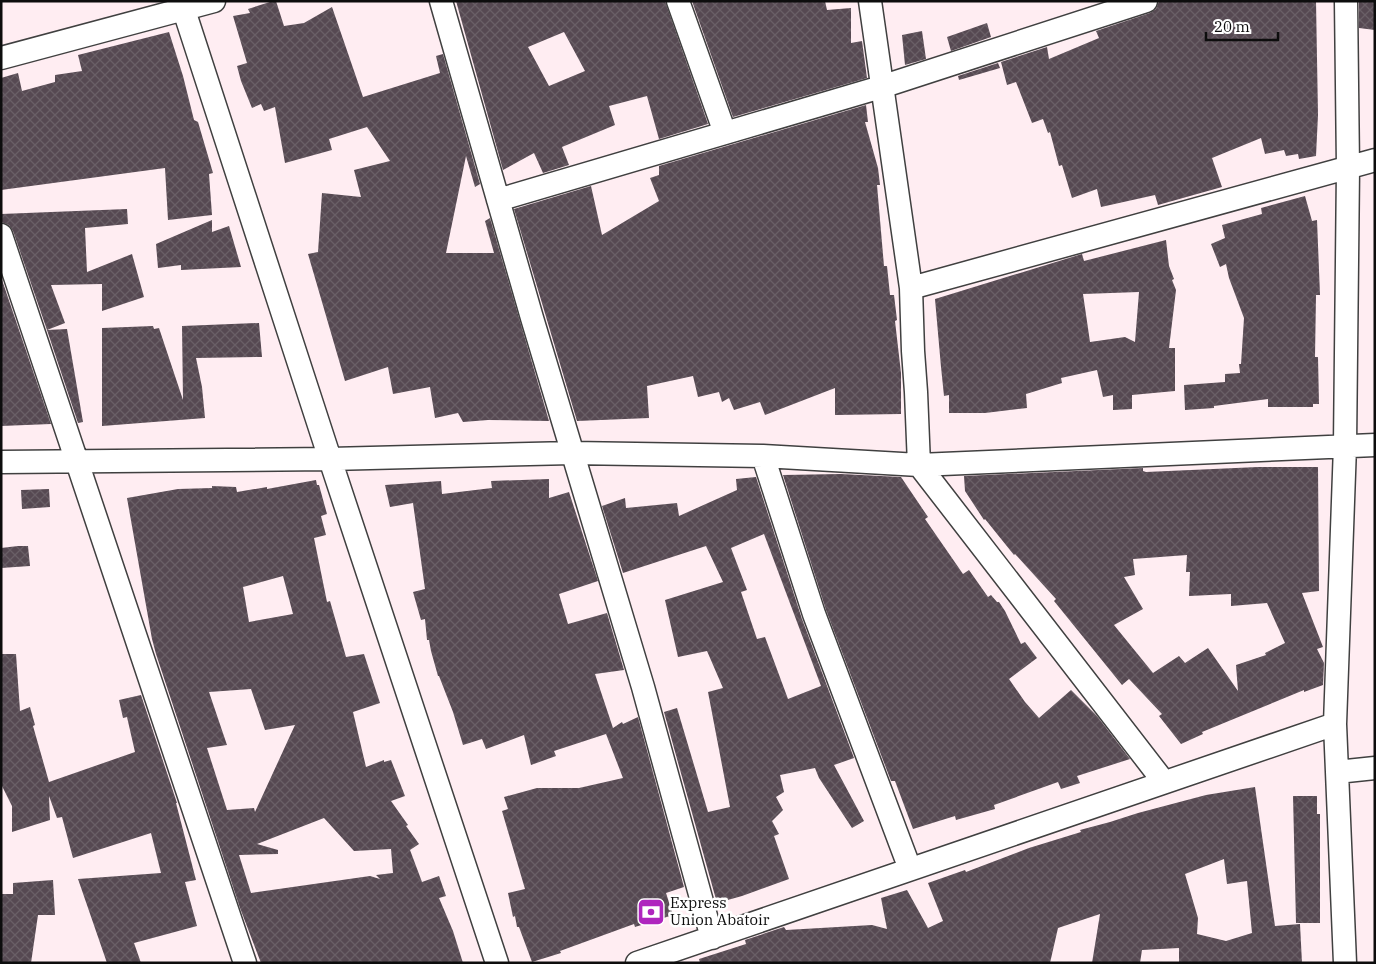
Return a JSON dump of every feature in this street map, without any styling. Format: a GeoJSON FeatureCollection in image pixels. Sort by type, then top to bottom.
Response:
{"type":"FeatureCollection","features":[{"type":"Feature","properties":{"kind":"street"},"geometry":{"type":"LineString","coordinates":[[1,58],[183,5],[214,1]]}},
{"type":"Feature","properties":{"kind":"street"},"geometry":{"type":"LineString","coordinates":[[441,1],[572,453],[643,687],[712,938]]}},
{"type":"Feature","properties":{"kind":"street"},"geometry":{"type":"LineString","coordinates":[[678,1],[725,133]]}},
{"type":"Feature","properties":{"kind":"street"},"geometry":{"type":"LineString","coordinates":[[870,1],[911,288],[912,351],[919,465],[1164,782]]}},
{"type":"Feature","properties":{"kind":"street"},"geometry":{"type":"LineString","coordinates":[[498,200],[881,86],[1146,1]]}},
{"type":"Feature","properties":{"kind":"street"},"geometry":{"type":"LineString","coordinates":[[1345,963],[1335,724],[1345,446],[1348,168],[1346,1]]}},
{"type":"Feature","properties":{"kind":"street"},"geometry":{"type":"LineString","coordinates":[[183,5],[330,459],[497,963]]}},
{"type":"Feature","properties":{"kind":"street"},"geometry":{"type":"LineString","coordinates":[[911,288],[1375,160]]}},
{"type":"Feature","properties":{"kind":"street"},"geometry":{"type":"LineString","coordinates":[[1,235],[245,963]]}},
{"type":"Feature","properties":{"kind":"street"},"geometry":{"type":"LineString","coordinates":[[1,462],[330,459],[572,453],[763,456],[919,465],[1375,445]]}},
{"type":"Feature","properties":{"kind":"street"},"geometry":{"type":"LineString","coordinates":[[763,456],[814,614],[910,869]]}},
{"type":"Feature","properties":{"kind":"street"},"geometry":{"type":"LineString","coordinates":[[637,963],[1335,724]]}},
{"type":"Feature","properties":{"kind":"street"},"geometry":{"type":"LineString","coordinates":[[1337,772],[1375,768]]}},
{"type":"Feature","properties":{"kind":"building"},"geometry":{"type":"Polygon","coordinates":[[[276,1],[284,26],[304,23],[332,7],[363,97],[440,73],[436,56],[443,54],[480,184],[475,187],[466,156],[446,253],[494,253],[485,221],[490,218],[549,421],[488,420],[463,422],[458,413],[435,418],[430,387],[393,394],[388,367],[345,381],[308,254],[318,252],[322,193],[361,197],[354,170],[390,161],[367,127],[329,139],[332,150],[285,163],[275,107],[264,111],[261,104],[252,108],[241,81],[237,66],[247,63],[233,16],[250,13],[248,9],[276,1]]]}},
{"type":"Feature","properties":{"kind":"building"},"geometry":{"type":"Polygon","coordinates":[[[456,1],[665,1],[708,124],[659,139],[647,96],[609,106],[615,125],[562,147],[569,165],[543,173],[534,153],[503,170],[456,1]],[[564,32],[528,47],[549,86],[585,71],[564,32]]]}},
{"type":"Feature","properties":{"kind":"building"},"geometry":{"type":"Polygon","coordinates":[[[692,1],[825,1],[827,10],[851,8],[851,43],[862,41],[867,78],[733,117],[692,1]]]}},
{"type":"Feature","properties":{"kind":"building"},"geometry":{"type":"Polygon","coordinates":[[[1159,1],[1316,1],[1318,115],[1316,156],[1299,159],[1298,154],[1286,156],[1284,150],[1265,154],[1261,138],[1212,158],[1222,187],[1158,205],[1155,195],[1101,207],[1097,189],[1072,198],[1062,165],[1059,166],[1050,132],[1048,133],[1043,119],[1032,123],[1016,82],[1007,85],[1001,62],[1047,47],[1049,59],[1099,38],[1096,31],[1150,13],[1156,9],[1159,1]]]}},
{"type":"Feature","properties":{"kind":"building"},"geometry":{"type":"Polygon","coordinates":[[[1359,1],[1375,1],[1375,30],[1359,28],[1359,1]]]}},
{"type":"Feature","properties":{"kind":"building"},"geometry":{"type":"Polygon","coordinates":[[[987,23],[991,37],[951,51],[947,37],[987,23]]]}},
{"type":"Feature","properties":{"kind":"building"},"geometry":{"type":"Polygon","coordinates":[[[922,31],[926,59],[905,65],[902,35],[922,31]]]}},
{"type":"Feature","properties":{"kind":"building"},"geometry":{"type":"Polygon","coordinates":[[[169,32],[194,120],[198,122],[213,173],[209,174],[212,215],[168,220],[165,168],[1,190],[1,78],[18,73],[22,91],[55,82],[55,75],[82,71],[78,55],[169,32]]]}},
{"type":"Feature","properties":{"kind":"building"},"geometry":{"type":"Polygon","coordinates":[[[998,63],[1000,68],[959,80],[958,76],[998,63]]]}},
{"type":"Feature","properties":{"kind":"building"},"geometry":{"type":"Polygon","coordinates":[[[866,105],[868,122],[865,122],[878,168],[880,185],[877,185],[884,266],[887,266],[890,295],[894,295],[897,320],[895,321],[901,373],[901,414],[835,415],[835,388],[765,415],[760,402],[734,410],[729,398],[722,402],[719,392],[698,397],[693,376],[647,386],[649,418],[577,421],[514,209],[591,186],[602,235],[659,201],[650,178],[659,175],[659,166],[866,105]]]}},
{"type":"Feature","properties":{"kind":"building"},"geometry":{"type":"Polygon","coordinates":[[[1305,196],[1312,221],[1317,220],[1320,295],[1316,295],[1315,357],[1318,357],[1319,404],[1313,404],[1313,407],[1268,407],[1268,399],[1214,406],[1214,408],[1185,410],[1184,385],[1225,382],[1225,374],[1240,373],[1239,364],[1241,364],[1244,318],[1229,278],[1226,264],[1220,267],[1211,244],[1225,238],[1222,225],[1262,214],[1261,208],[1305,196]]]}},
{"type":"Feature","properties":{"kind":"building"},"geometry":{"type":"Polygon","coordinates":[[[127,209],[128,224],[85,228],[87,272],[132,254],[144,297],[102,311],[102,284],[51,285],[65,323],[47,330],[13,231],[9,225],[1,222],[1,214],[127,209]]]}},
{"type":"Feature","properties":{"kind":"building"},"geometry":{"type":"Polygon","coordinates":[[[212,220],[212,232],[229,226],[241,267],[181,270],[181,265],[158,268],[156,244],[212,220]]]}},
{"type":"Feature","properties":{"kind":"building"},"geometry":{"type":"Polygon","coordinates":[[[1166,240],[1169,266],[1176,290],[1169,348],[1175,348],[1175,391],[1132,395],[1132,409],[1113,410],[1113,395],[1103,397],[1097,370],[1061,378],[1062,383],[1026,394],[1027,408],[985,413],[949,413],[949,395],[944,396],[935,299],[1082,254],[1084,261],[1166,240]],[[1139,292],[1083,294],[1090,342],[1125,337],[1135,342],[1139,292]]]}},
{"type":"Feature","properties":{"kind":"building"},"geometry":{"type":"Polygon","coordinates":[[[1,277],[51,424],[1,426],[1,277]]]}},
{"type":"Feature","properties":{"kind":"building"},"geometry":{"type":"Polygon","coordinates":[[[259,323],[262,357],[196,358],[202,387],[205,418],[102,426],[102,328],[153,326],[154,329],[159,328],[183,400],[182,326],[259,323]]]}},
{"type":"Feature","properties":{"kind":"building"},"geometry":{"type":"Polygon","coordinates":[[[67,329],[83,422],[78,423],[47,330],[67,329]]]}},
{"type":"Feature","properties":{"kind":"building"},"geometry":{"type":"Polygon","coordinates":[[[1258,467],[1318,467],[1319,591],[1302,593],[1323,647],[1317,649],[1324,663],[1323,685],[1304,692],[1304,690],[1202,732],[1203,734],[1181,744],[1159,716],[1162,714],[1129,679],[1122,685],[1054,601],[1056,599],[984,520],[965,491],[964,476],[1143,468],[1143,471],[1258,467]],[[1187,555],[1133,559],[1135,575],[1124,577],[1143,609],[1114,625],[1153,673],[1179,656],[1185,663],[1208,648],[1238,691],[1236,665],[1266,655],[1265,653],[1285,643],[1267,603],[1231,606],[1231,594],[1189,596],[1190,572],[1186,572],[1187,555]]]}},
{"type":"Feature","properties":{"kind":"building"},"geometry":{"type":"Polygon","coordinates":[[[841,474],[901,477],[928,517],[925,519],[963,574],[969,570],[988,597],[991,595],[999,602],[1021,644],[1025,642],[1037,658],[1009,679],[1025,702],[1039,718],[1071,690],[1097,716],[1130,759],[1077,776],[1080,783],[1061,789],[1058,782],[994,805],[995,809],[956,820],[955,816],[913,829],[895,781],[891,781],[826,610],[783,475],[841,474]]]}},
{"type":"Feature","properties":{"kind":"building"},"geometry":{"type":"Polygon","coordinates":[[[756,477],[802,619],[854,758],[834,765],[864,821],[852,828],[819,778],[815,768],[780,775],[784,792],[776,797],[783,810],[772,821],[779,834],[774,836],[789,879],[717,903],[664,712],[677,708],[708,812],[730,807],[708,692],[723,688],[707,651],[678,657],[665,600],[723,582],[706,546],[623,573],[602,506],[625,498],[626,508],[677,503],[679,516],[737,490],[736,479],[756,477]],[[764,534],[731,548],[747,590],[741,592],[757,639],[765,637],[788,699],[821,686],[764,534]]]}},
{"type":"Feature","properties":{"kind":"building"},"geometry":{"type":"Polygon","coordinates":[[[549,479],[549,498],[569,492],[598,581],[559,594],[568,624],[607,613],[624,670],[595,674],[613,728],[622,722],[623,724],[638,717],[684,887],[666,893],[673,915],[635,927],[634,924],[560,951],[561,953],[532,962],[519,927],[517,927],[515,916],[513,917],[508,893],[525,889],[502,811],[508,809],[504,797],[537,788],[579,788],[623,778],[606,734],[554,751],[556,756],[531,765],[524,735],[486,749],[482,739],[463,745],[453,712],[438,676],[429,640],[427,640],[425,619],[421,620],[413,592],[425,589],[413,503],[390,507],[385,485],[441,481],[442,494],[492,488],[491,481],[549,479]]]}},
{"type":"Feature","properties":{"kind":"building"},"geometry":{"type":"Polygon","coordinates":[[[316,480],[317,485],[319,485],[327,514],[321,516],[326,535],[314,538],[327,602],[330,601],[346,657],[364,654],[380,703],[353,712],[366,767],[384,760],[384,762],[391,760],[405,796],[391,801],[419,844],[410,850],[422,882],[439,876],[446,896],[439,898],[453,931],[463,963],[261,963],[240,908],[156,654],[127,498],[178,489],[212,488],[212,486],[236,487],[237,492],[267,487],[267,489],[316,480]],[[283,576],[243,587],[249,622],[293,614],[283,576]],[[251,689],[209,692],[227,745],[207,748],[227,810],[254,808],[255,812],[295,725],[265,730],[251,689]],[[324,818],[257,844],[278,850],[278,854],[239,855],[251,893],[370,876],[380,879],[376,875],[393,873],[391,849],[354,851],[324,818]]]}},
{"type":"Feature","properties":{"kind":"building"},"geometry":{"type":"Polygon","coordinates":[[[49,489],[50,507],[22,509],[21,490],[49,489]]]}},
{"type":"Feature","properties":{"kind":"building"},"geometry":{"type":"Polygon","coordinates":[[[28,546],[30,566],[1,568],[1,548],[28,546]]]}},
{"type":"Feature","properties":{"kind":"building"},"geometry":{"type":"Polygon","coordinates":[[[1,654],[16,654],[20,711],[30,707],[35,725],[33,726],[49,782],[135,752],[127,717],[123,718],[119,700],[141,695],[177,803],[196,880],[185,882],[197,926],[134,943],[141,963],[107,963],[78,879],[161,873],[151,833],[73,858],[62,817],[57,818],[49,796],[50,820],[12,832],[12,806],[1,784],[1,654]]]}},
{"type":"Feature","properties":{"kind":"building"},"geometry":{"type":"Polygon","coordinates":[[[1255,787],[1275,926],[1300,924],[1302,963],[1179,963],[1179,948],[1142,950],[1140,963],[1092,963],[1100,914],[1058,928],[1050,963],[700,963],[699,959],[746,944],[745,940],[784,927],[786,930],[872,925],[887,929],[881,898],[907,890],[928,928],[943,921],[928,883],[965,870],[966,872],[1029,848],[1081,832],[1080,830],[1206,795],[1255,787]],[[1224,859],[1185,874],[1198,918],[1197,934],[1226,941],[1252,933],[1247,881],[1227,884],[1224,859]]]}},
{"type":"Feature","properties":{"kind":"building"},"geometry":{"type":"Polygon","coordinates":[[[1293,796],[1317,796],[1317,814],[1320,814],[1320,923],[1296,923],[1293,796]]]}},
{"type":"Feature","properties":{"kind":"building"},"geometry":{"type":"Polygon","coordinates":[[[53,880],[55,915],[38,915],[31,963],[1,963],[1,894],[13,894],[13,883],[53,880]]]}},
{"type":"Feature","properties":{"kind":"place","name":"Express Union Abatoir"},"geometry":{"type":"Point","coordinates":[651,912]}}]}
